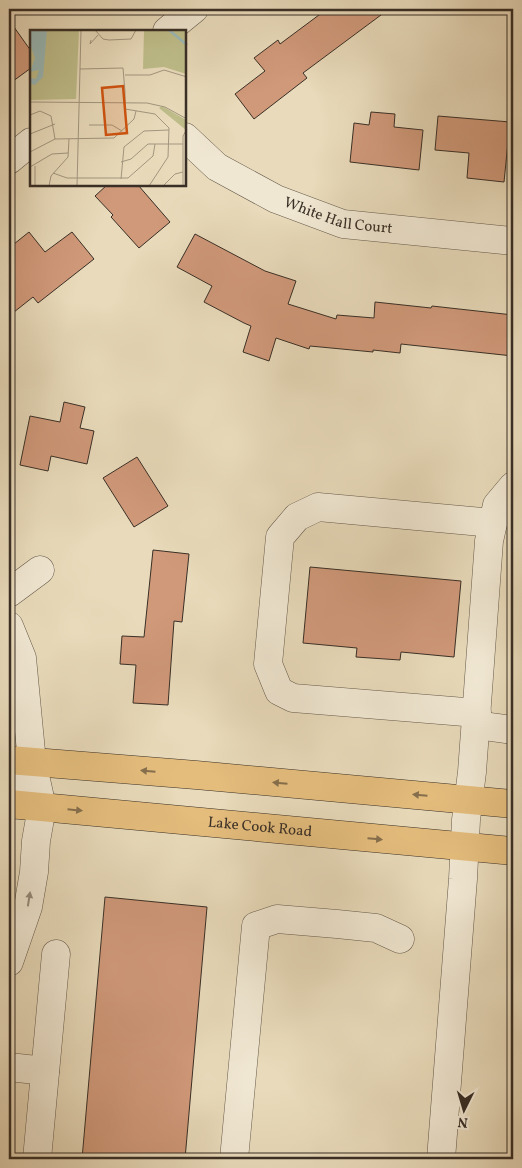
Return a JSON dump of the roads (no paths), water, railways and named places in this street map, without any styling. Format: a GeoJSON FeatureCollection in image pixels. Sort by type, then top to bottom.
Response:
{"type":"FeatureCollection","features":[{"type":"Feature","properties":{"kind":"main road"},"geometry":{"type":"LineString","coordinates":[[20,761],[513,804]]}},
{"type":"Feature","properties":{"kind":"main road","name":"Lake Cook Road"},"geometry":{"type":"LineString","coordinates":[[9,804],[513,852]]}},
{"type":"Feature","properties":{"kind":"street"},"geometry":{"type":"LineString","coordinates":[[168,30],[194,9]]}},
{"type":"Feature","properties":{"kind":"street","name":"White Hall Court"},"geometry":{"type":"LineString","coordinates":[[186,138],[217,167],[276,199],[343,224],[513,241]]}},
{"type":"Feature","properties":{"kind":"street"},"geometry":{"type":"LineString","coordinates":[[9,160],[30,143]]}},
{"type":"Feature","properties":{"kind":"street"},"geometry":{"type":"LineString","coordinates":[[441,1159],[488,551],[497,505],[513,486]]}},
{"type":"Feature","properties":{"kind":"street"},"geometry":{"type":"LineString","coordinates":[[493,523],[318,507],[297,517],[280,537],[268,664],[279,691],[293,698],[476,719],[513,730]]}},
{"type":"Feature","properties":{"kind":"street"},"geometry":{"type":"LineString","coordinates":[[9,593],[40,570]]}},
{"type":"Feature","properties":{"kind":"street"},"geometry":{"type":"LineString","coordinates":[[9,626],[22,658],[20,761],[9,796]]}},
{"type":"Feature","properties":{"kind":"street"},"geometry":{"type":"LineString","coordinates":[[9,962],[28,907],[42,807],[20,761]]}},
{"type":"Feature","properties":{"kind":"street"},"geometry":{"type":"LineString","coordinates":[[234,1159],[256,926],[277,919],[337,924],[376,928],[400,939]]}},
{"type":"Feature","properties":{"kind":"street"},"geometry":{"type":"LineString","coordinates":[[37,1159],[56,954]]}},
{"type":"Feature","properties":{"kind":"street"},"geometry":{"type":"LineString","coordinates":[[9,1068],[45,1071]]}}]}
